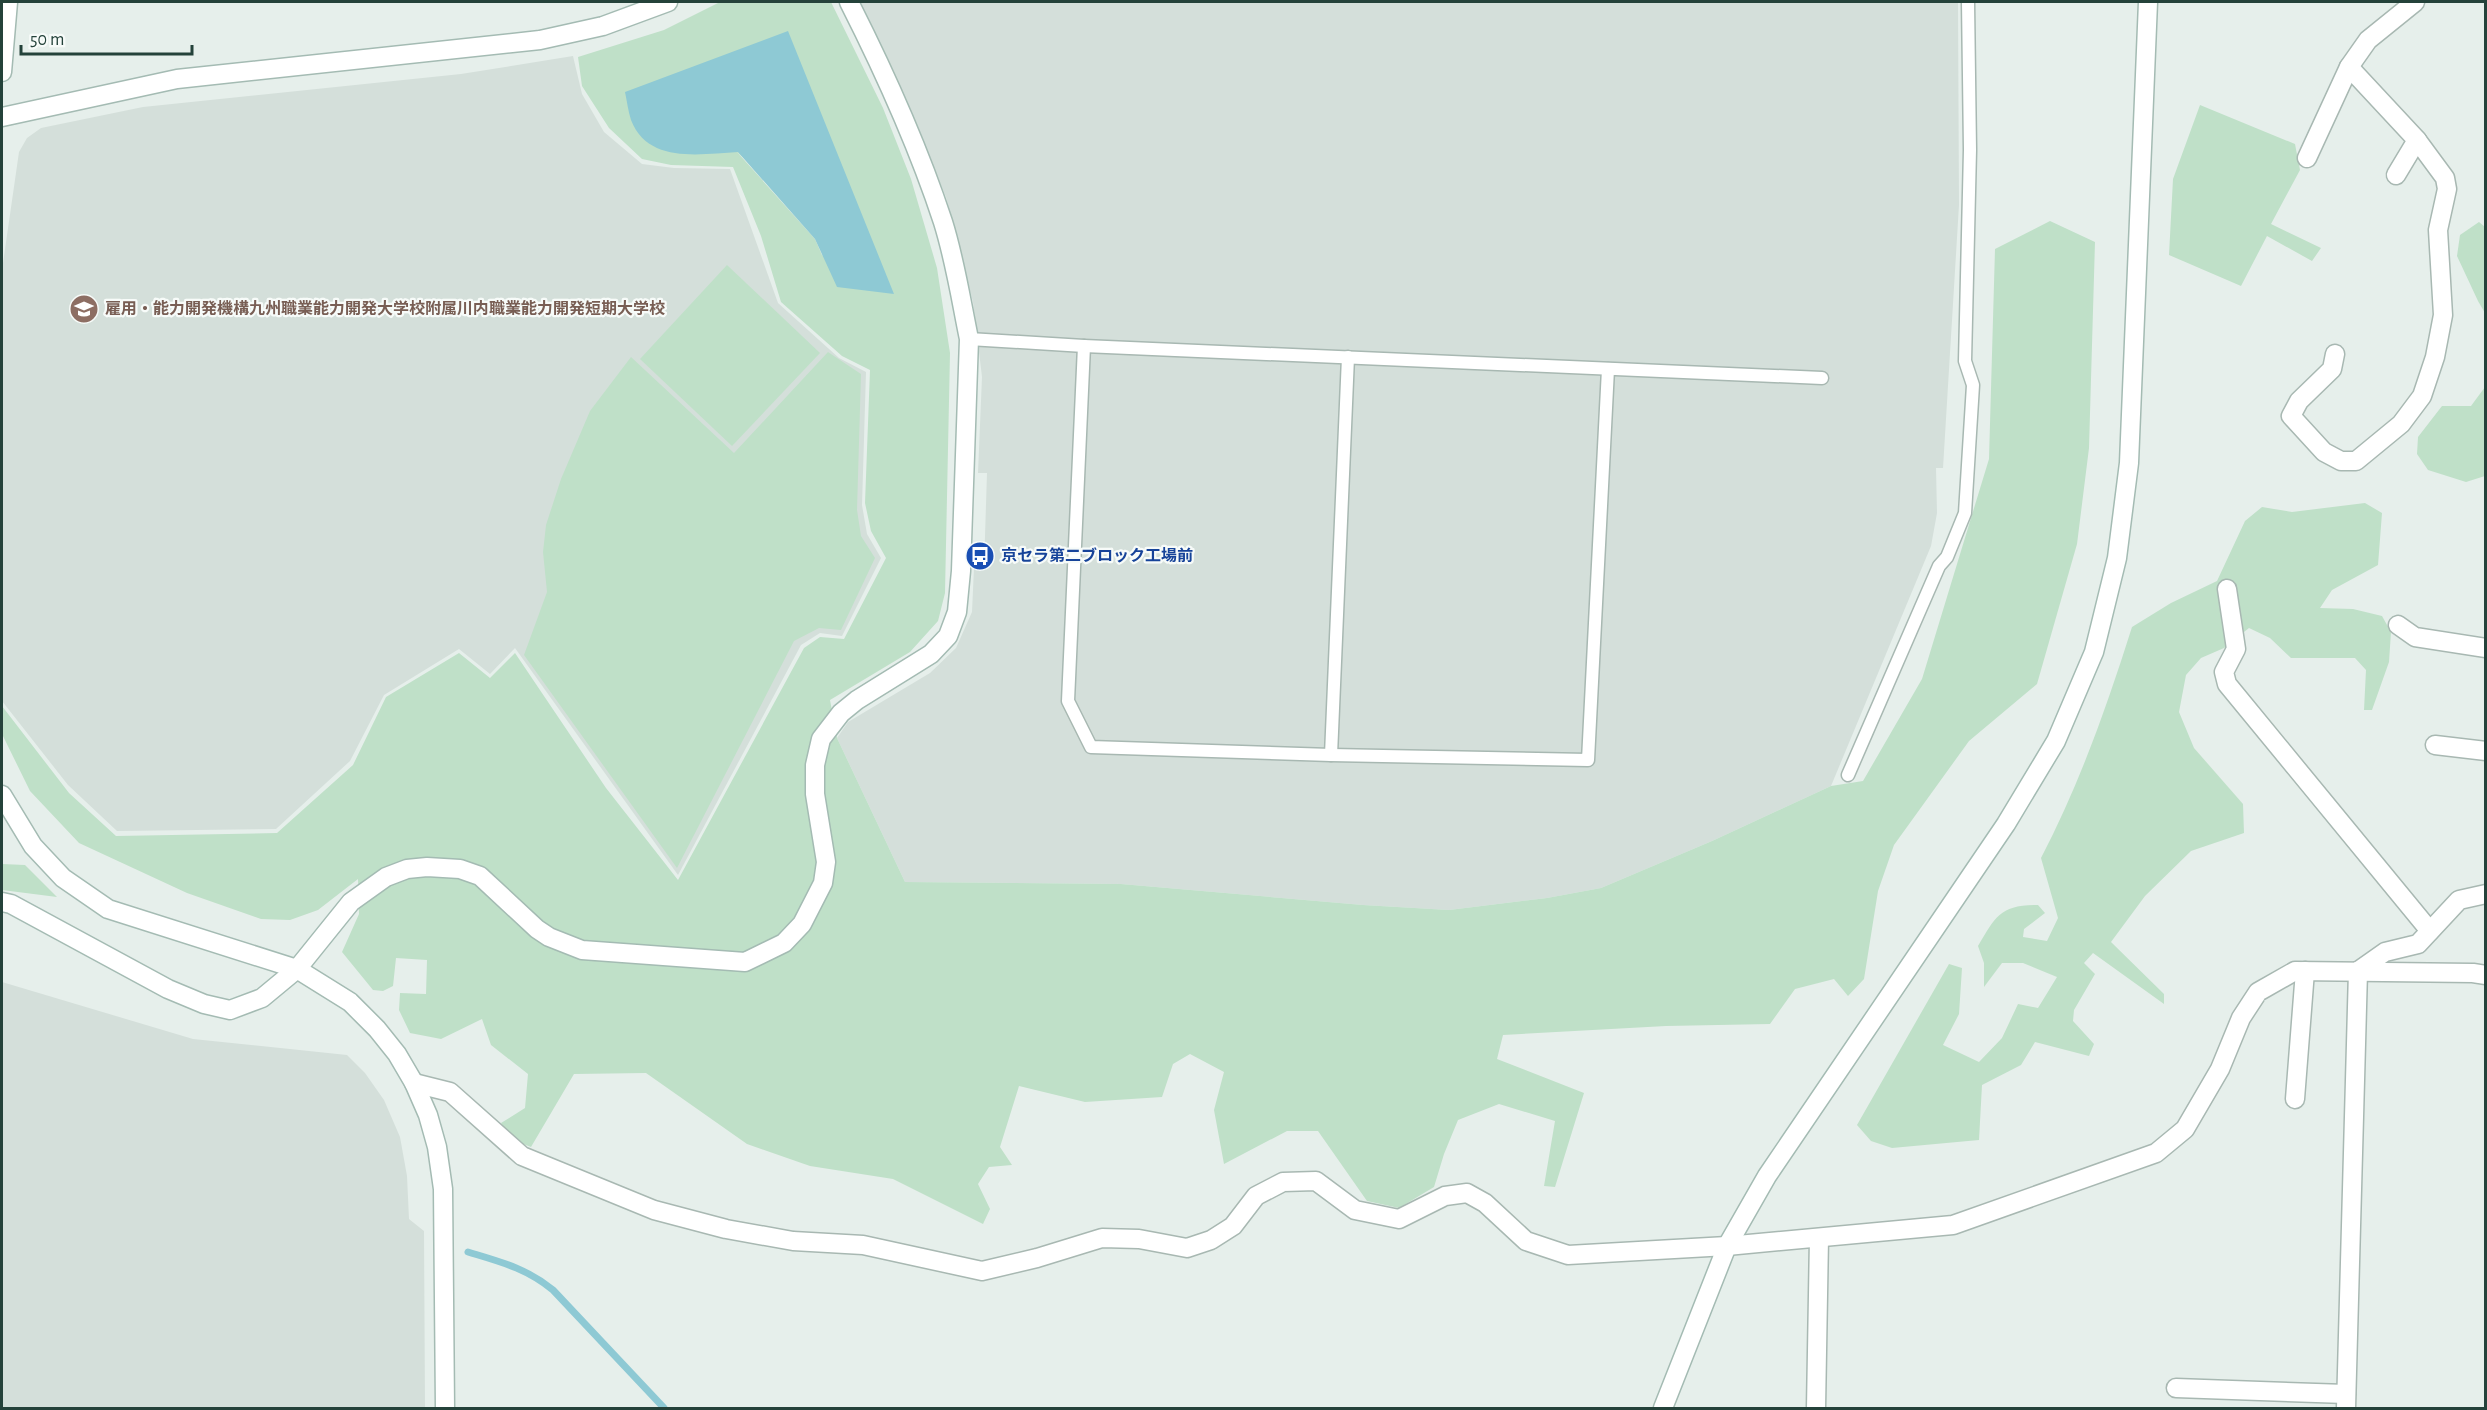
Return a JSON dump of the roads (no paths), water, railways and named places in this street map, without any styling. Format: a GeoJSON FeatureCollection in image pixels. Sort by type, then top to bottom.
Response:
{"type":"FeatureCollection","features":[{"type":"Feature","properties":{"kind":"street"},"geometry":{"type":"LineString","coordinates":[[2,72],[8,2]]}},
{"type":"Feature","properties":{"kind":"street"},"geometry":{"type":"LineString","coordinates":[[2,117],[177,79],[540,40],[603,26],[668,2]]}},
{"type":"Feature","properties":{"kind":"street"},"geometry":{"type":"LineString","coordinates":[[2,902],[11,904],[168,989],[204,1004],[230,1010],[262,998],[297,969],[351,902],[386,877],[407,869],[427,867],[460,869],[480,876],[537,929],[549,937],[582,950],[745,963],[784,943],[802,924],[823,883],[826,862],[815,794],[815,765],[821,739],[841,713],[857,700],[931,654],[948,636],[957,612],[961,571],[969,339],[944,223],[923,164],[876,55],[849,2]]}},
{"type":"Feature","properties":{"kind":"street"},"geometry":{"type":"LineString","coordinates":[[1663,1408],[1727,1246],[1767,1176],[2006,824],[2056,741],[2094,652],[2117,558],[2129,463],[2148,2]]}},
{"type":"Feature","properties":{"kind":"street"},"geometry":{"type":"LineString","coordinates":[[2307,158],[2349,68],[2368,40],[2415,2]]}},
{"type":"Feature","properties":{"kind":"street"},"geometry":{"type":"LineString","coordinates":[[2335,354],[2332,369],[2299,401],[2291,416],[2324,452],[2341,461],[2356,460],[2401,424],[2422,396],[2435,357],[2443,315],[2438,230],[2447,189],[2445,178],[2417,140],[2349,68]]}},
{"type":"Feature","properties":{"kind":"street"},"geometry":{"type":"LineString","coordinates":[[2396,175],[2417,140]]}},
{"type":"Feature","properties":{"kind":"street"},"geometry":{"type":"LineString","coordinates":[[2227,589],[2236,649],[2224,672],[2227,684],[2430,931]]}},
{"type":"Feature","properties":{"kind":"street"},"geometry":{"type":"LineString","coordinates":[[2398,625],[2415,637],[2486,648]]}},
{"type":"Feature","properties":{"kind":"street"},"geometry":{"type":"LineString","coordinates":[[2435,745],[2486,751]]}},
{"type":"Feature","properties":{"kind":"street"},"geometry":{"type":"LineString","coordinates":[[2,795],[33,846],[63,878],[108,909],[297,969],[350,1002],[390,1046],[414,1083],[428,1115],[437,1148],[443,1189],[445,1408]]}},
{"type":"Feature","properties":{"kind":"street"},"geometry":{"type":"LineString","coordinates":[[2358,971],[2385,951],[2418,944],[2459,900],[2486,894]]}},
{"type":"Feature","properties":{"kind":"street"},"geometry":{"type":"LineString","coordinates":[[414,1083],[450,1092],[522,1156],[654,1210],[748,1233],[793,1241],[863,1245],[982,1271],[1037,1258],[1102,1238],[1139,1239],[1187,1248],[1211,1240],[1233,1226],[1256,1196],[1282,1182],[1316,1181],[1354,1210],[1399,1218],[1445,1196],[1467,1193],[1485,1203],[1526,1241],[1568,1255],[1727,1246],[1953,1225],[2156,1153],[2185,1130],[2220,1069],[2241,1018],[2258,992],[2295,971],[2486,975]]}},
{"type":"Feature","properties":{"kind":"street"},"geometry":{"type":"LineString","coordinates":[[2295,1099],[2305,971]]}},
{"type":"Feature","properties":{"kind":"street"},"geometry":{"type":"LineString","coordinates":[[2176,1388],[2346,1401],[2358,971]]}},
{"type":"Feature","properties":{"kind":"street"},"geometry":{"type":"LineString","coordinates":[[1816,1408],[1819,1238]]}},
{"type":"Feature","properties":{"kind":"lane"},"geometry":{"type":"LineString","coordinates":[[1848,775],[1939,566],[1947,556],[1965,513],[1973,385],[1965,361],[1970,150],[1968,2]]}},
{"type":"Feature","properties":{"kind":"lane"},"geometry":{"type":"LineString","coordinates":[[969,339],[1822,378]]}},
{"type":"Feature","properties":{"kind":"lane"},"geometry":{"type":"LineString","coordinates":[[1084,346],[1068,702],[1091,747],[1588,760],[1608,369]]}},
{"type":"Feature","properties":{"kind":"lane"},"geometry":{"type":"LineString","coordinates":[[1331,755],[1348,357]]}},
{"type":"Feature","properties":{"kind":"water"},"geometry":{"type":"Polygon","coordinates":[[[788,31],[894,294],[837,287],[815,239],[738,152],[692,154],[662,150],[650,144],[639,134],[631,120],[625,92],[788,31]]]}},
{"type":"Feature","properties":{"kind":"waterway"},"geometry":{"type":"LineString","coordinates":[[468,1252],[523,1271],[543,1282],[664,1408]]}},
{"type":"Feature","properties":{"kind":"place","name":"雇用・能力開発機構九州職業能力開発大学校附属川内職業能力開発短期大学校"},"geometry":{"type":"Point","coordinates":[84,309]}},
{"type":"Feature","properties":{"kind":"place","name":"京セラ第二ブロック工場前"},"geometry":{"type":"Point","coordinates":[980,556]}}]}
